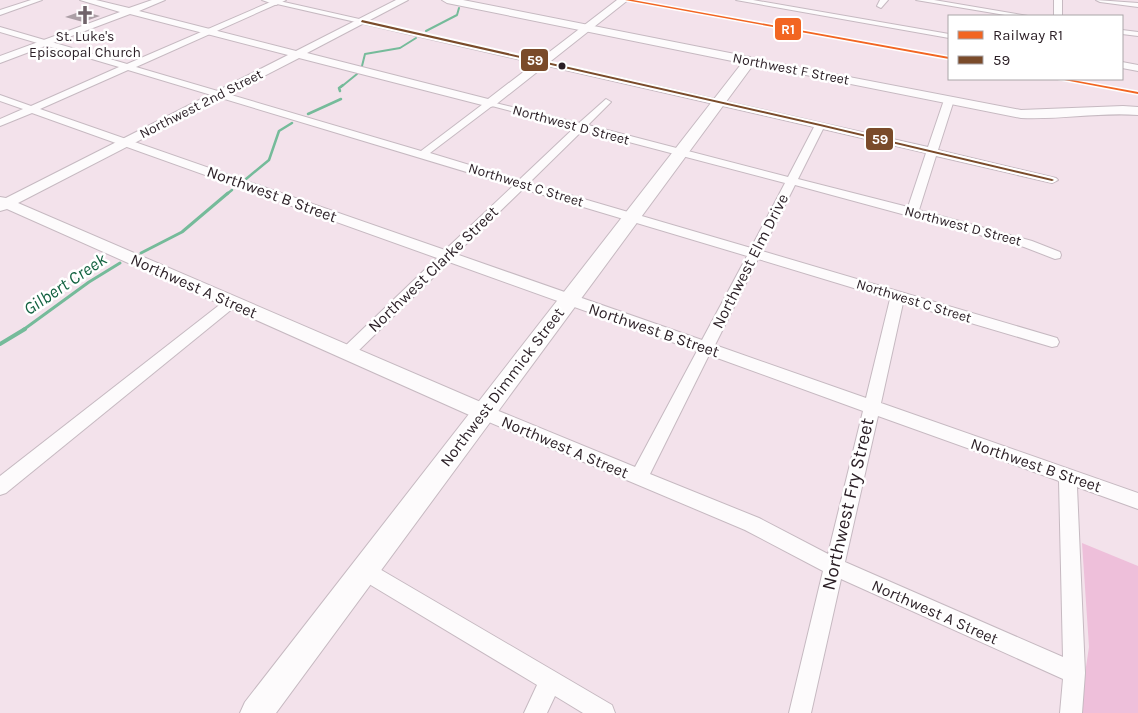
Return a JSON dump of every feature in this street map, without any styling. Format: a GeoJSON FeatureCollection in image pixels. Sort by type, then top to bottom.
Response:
{"type":"FeatureCollection","features":[{"type":"Feature","properties":{"kind":"main road","name":"Northwest F Street"},"geometry":{"type":"LineString","coordinates":[[447,0],[750,61]]}},
{"type":"Feature","properties":{"kind":"main road","name":"Northwest Dimmick Street"},"geometry":{"type":"LineString","coordinates":[[256,713],[366,570],[482,412],[682,153],[750,61]]}},
{"type":"Feature","properties":{"kind":"street"},"geometry":{"type":"LineString","coordinates":[[0,12],[38,0]]}},
{"type":"Feature","properties":{"kind":"street","name":"Northwest D Street"},"geometry":{"type":"LineString","coordinates":[[85,0],[912,212],[1028,244],[1056,255]]}},
{"type":"Feature","properties":{"kind":"street"},"geometry":{"type":"LineString","coordinates":[[0,60],[160,0]]}},
{"type":"Feature","properties":{"kind":"street","name":"Northwest 2nd Street"},"geometry":{"type":"LineString","coordinates":[[2,204],[403,0]]}},
{"type":"Feature","properties":{"kind":"street"},"geometry":{"type":"LineString","coordinates":[[423,154],[623,0]]}},
{"type":"Feature","properties":{"kind":"street"},"geometry":{"type":"LineString","coordinates":[[740,0],[948,36]]}},
{"type":"Feature","properties":{"kind":"street"},"geometry":{"type":"LineString","coordinates":[[792,8],[798,0]]}},
{"type":"Feature","properties":{"kind":"street"},"geometry":{"type":"LineString","coordinates":[[920,0],[971,4],[1020,15]]}},
{"type":"Feature","properties":{"kind":"street"},"geometry":{"type":"LineString","coordinates":[[1058,0],[1058,15]]}},
{"type":"Feature","properties":{"kind":"street"},"geometry":{"type":"LineString","coordinates":[[1100,0],[1138,6]]}},
{"type":"Feature","properties":{"kind":"street"},"geometry":{"type":"LineString","coordinates":[[0,123],[210,32],[275,1],[820,125],[1052,180]]}},
{"type":"Feature","properties":{"kind":"street"},"geometry":{"type":"LineString","coordinates":[[873,23],[881,5]]}},
{"type":"Feature","properties":{"kind":"street","name":"Northwest C Street"},"geometry":{"type":"LineString","coordinates":[[0,28],[1052,342]]}},
{"type":"Feature","properties":{"kind":"street"},"geometry":{"type":"LineString","coordinates":[[1123,32],[1138,34]]}},
{"type":"Feature","properties":{"kind":"street","name":"Northwest F Street"},"geometry":{"type":"LineString","coordinates":[[750,61],[1033,115],[1066,115],[1104,109],[1138,111]]}},
{"type":"Feature","properties":{"kind":"street"},"geometry":{"type":"LineString","coordinates":[[1123,65],[1138,68]]}},
{"type":"Feature","properties":{"kind":"street","name":"Northwest B Street"},"geometry":{"type":"LineString","coordinates":[[0,98],[1138,501]]}},
{"type":"Feature","properties":{"kind":"street"},"geometry":{"type":"LineString","coordinates":[[912,212],[949,100]]}},
{"type":"Feature","properties":{"kind":"street","name":"Northwest Clarke Street"},"geometry":{"type":"LineString","coordinates":[[347,353],[606,102]]}},
{"type":"Feature","properties":{"kind":"street","name":"Northwest Elm Drive"},"geometry":{"type":"LineString","coordinates":[[639,478],[820,125]]}},
{"type":"Feature","properties":{"kind":"street","name":"Northwest A Street"},"geometry":{"type":"LineString","coordinates":[[2,204],[232,302],[482,412],[752,524],[833,566],[1074,674]]}},
{"type":"Feature","properties":{"kind":"street","name":"Northwest Fry Street"},"geometry":{"type":"LineString","coordinates":[[800,713],[833,566],[898,296]]}},
{"type":"Feature","properties":{"kind":"street"},"geometry":{"type":"LineString","coordinates":[[0,487],[232,302]]}},
{"type":"Feature","properties":{"kind":"street"},"geometry":{"type":"LineString","coordinates":[[1068,476],[1074,674],[1071,713]]}},
{"type":"Feature","properties":{"kind":"street"},"geometry":{"type":"LineString","coordinates":[[366,570],[604,713]]}},
{"type":"Feature","properties":{"kind":"street"},"geometry":{"type":"LineString","coordinates":[[534,713],[550,682]]}},
{"type":"Feature","properties":{"kind":"shaded area"},"geometry":{"type":"Polygon","coordinates":[[[1082,543],[1138,566],[1138,713],[1079,713],[1089,647],[1082,543]]]}},
{"type":"Feature","properties":{"kind":"building","name":"St. Luke's Episcopal Church"},"geometry":{"type":"Polygon","coordinates":[[[82,11],[100,16],[83,22],[65,17],[82,11]]]}},
{"type":"Feature","properties":{"kind":"waterway","name":"Gilbert Creek"},"geometry":{"type":"LineString","coordinates":[[426,31],[457,15],[459,8]]}},
{"type":"Feature","properties":{"kind":"waterway","name":"Gilbert Creek"},"geometry":{"type":"LineString","coordinates":[[362,66],[365,54],[400,48],[416,38]]}},
{"type":"Feature","properties":{"kind":"waterway","name":"Gilbert Creek"},"geometry":{"type":"LineString","coordinates":[[341,87],[357,74]]}},
{"type":"Feature","properties":{"kind":"waterway","name":"Gilbert Creek"},"geometry":{"type":"LineString","coordinates":[[340,91],[339,88],[343,85]]}},
{"type":"Feature","properties":{"kind":"waterway","name":"Gilbert Creek"},"geometry":{"type":"LineString","coordinates":[[308,114],[341,99]]}},
{"type":"Feature","properties":{"kind":"waterway","name":"Gilbert Creek"},"geometry":{"type":"LineString","coordinates":[[246,179],[269,160],[279,131],[292,123]]}},
{"type":"Feature","properties":{"kind":"waterway","name":"Gilbert Creek"},"geometry":{"type":"LineString","coordinates":[[227,194],[232,190]]}},
{"type":"Feature","properties":{"kind":"waterway","name":"Gilbert Creek"},"geometry":{"type":"LineString","coordinates":[[141,253],[182,232],[228,193]]}},
{"type":"Feature","properties":{"kind":"waterway","name":"Gilbert Creek"},"geometry":{"type":"LineString","coordinates":[[23,330],[89,282],[120,263]]}},
{"type":"Feature","properties":{"kind":"waterway","name":"Gilbert Creek"},"geometry":{"type":"LineString","coordinates":[[0,344],[25,329]]}},
{"type":"Feature","properties":{"kind":"rail line","name":"R1"},"geometry":{"type":"LineString","coordinates":[[627,0],[948,58]]}},
{"type":"Feature","properties":{"kind":"rail line","name":"R1"},"geometry":{"type":"LineString","coordinates":[[1066,80],[1138,93]]}},
{"type":"Feature","properties":{"kind":"transit line","name":"59"},"geometry":{"type":"LineString","coordinates":[[362,21],[1052,180]]}},
{"type":"Feature","properties":{"kind":"place","name":"St. Luke's Episcopal Church"},"geometry":{"type":"Point","coordinates":[85,15]}}]}
